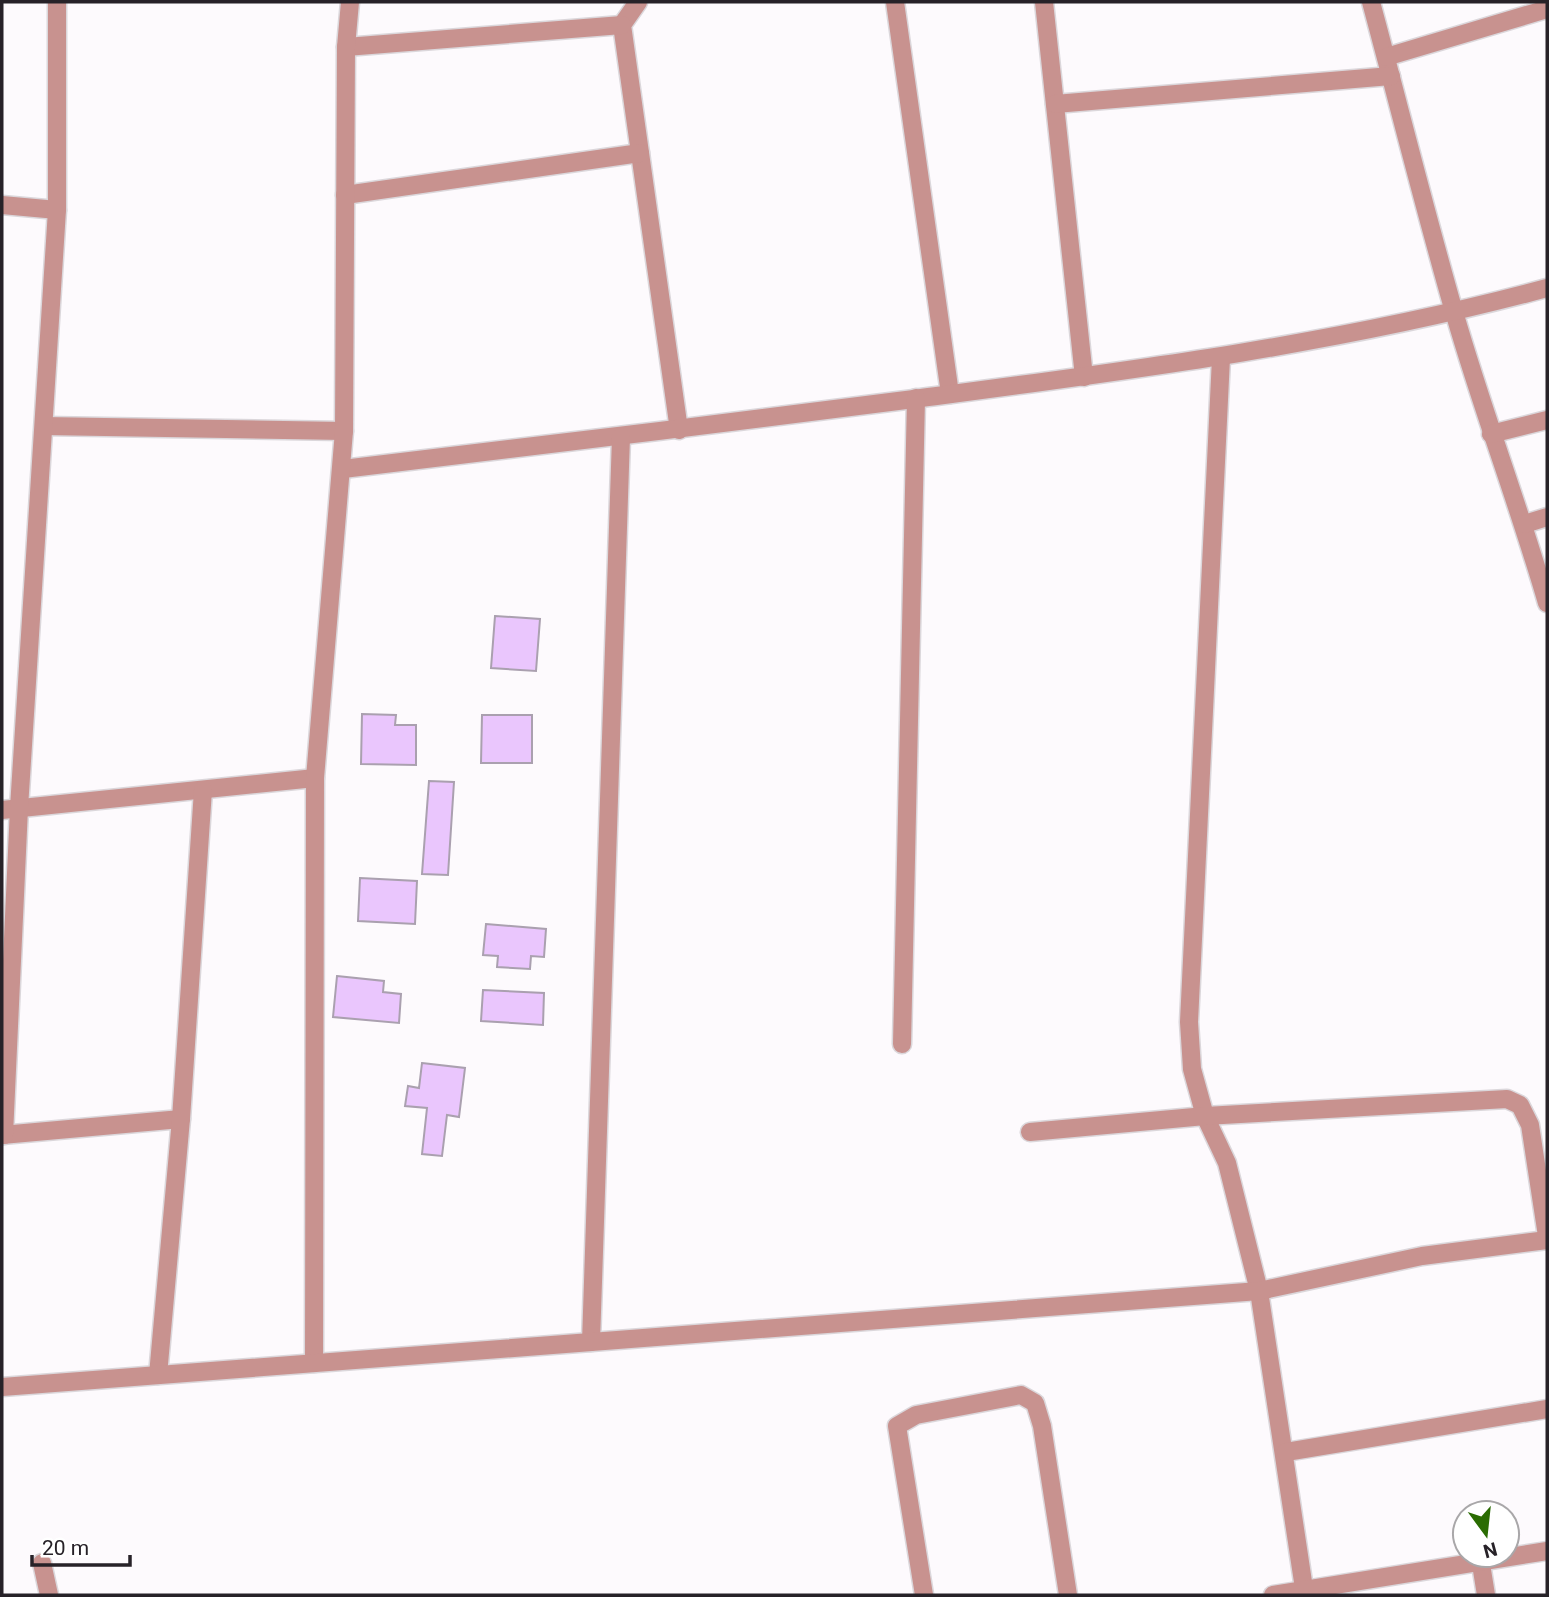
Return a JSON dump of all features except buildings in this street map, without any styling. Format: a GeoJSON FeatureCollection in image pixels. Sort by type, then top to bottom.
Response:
{"type":"FeatureCollection","features":[{"type":"Feature","properties":{"kind":"street"},"geometry":{"type":"LineString","coordinates":[[57,2],[57,210],[44,426],[10,809],[3,1135],[181,1119]]}},
{"type":"Feature","properties":{"kind":"street"},"geometry":{"type":"LineString","coordinates":[[314,1363],[315,778],[343,468],[346,47],[350,2]]}},
{"type":"Feature","properties":{"kind":"street"},"geometry":{"type":"LineString","coordinates":[[638,2],[622,25],[679,430]]}},
{"type":"Feature","properties":{"kind":"street"},"geometry":{"type":"LineString","coordinates":[[895,2],[950,394]]}},
{"type":"Feature","properties":{"kind":"street"},"geometry":{"type":"LineString","coordinates":[[1044,2],[1084,377]]}},
{"type":"Feature","properties":{"kind":"street"},"geometry":{"type":"LineString","coordinates":[[1371,2],[1454,313],[1491,434],[1525,524],[1547,603]]}},
{"type":"Feature","properties":{"kind":"street"},"geometry":{"type":"LineString","coordinates":[[1386,57],[1545,15]]}},
{"type":"Feature","properties":{"kind":"street"},"geometry":{"type":"LineString","coordinates":[[346,47],[622,25]]}},
{"type":"Feature","properties":{"kind":"street"},"geometry":{"type":"LineString","coordinates":[[1055,104],[1391,76]]}},
{"type":"Feature","properties":{"kind":"street"},"geometry":{"type":"LineString","coordinates":[[345,195],[640,153]]}},
{"type":"Feature","properties":{"kind":"street"},"geometry":{"type":"LineString","coordinates":[[2,205],[57,210]]}},
{"type":"Feature","properties":{"kind":"street"},"geometry":{"type":"LineString","coordinates":[[343,468],[679,430],[1221,358],[1454,313],[1547,288]]}},
{"type":"Feature","properties":{"kind":"street"},"geometry":{"type":"LineString","coordinates":[[1221,358],[1189,1023],[1192,1069],[1205,1116],[1227,1163],[1259,1292],[1286,1452],[1305,1593]]}},
{"type":"Feature","properties":{"kind":"street"},"geometry":{"type":"LineString","coordinates":[[902,1044],[916,398]]}},
{"type":"Feature","properties":{"kind":"street"},"geometry":{"type":"LineString","coordinates":[[1491,434],[1547,420]]}},
{"type":"Feature","properties":{"kind":"street"},"geometry":{"type":"LineString","coordinates":[[44,426],[344,431]]}},
{"type":"Feature","properties":{"kind":"street"},"geometry":{"type":"LineString","coordinates":[[591,1342],[621,437]]}},
{"type":"Feature","properties":{"kind":"street"},"geometry":{"type":"LineString","coordinates":[[1525,524],[1547,517]]}},
{"type":"Feature","properties":{"kind":"street"},"geometry":{"type":"LineString","coordinates":[[10,809],[315,778]]}},
{"type":"Feature","properties":{"kind":"street"},"geometry":{"type":"LineString","coordinates":[[158,1375],[181,1119],[203,790]]}},
{"type":"Feature","properties":{"kind":"street"},"geometry":{"type":"LineString","coordinates":[[2,1387],[1259,1292],[1422,1256],[1547,1238],[1530,1125],[1520,1105],[1507,1099],[1205,1116],[1030,1132]]}},
{"type":"Feature","properties":{"kind":"street"},"geometry":{"type":"LineString","coordinates":[[924,1595],[897,1426],[916,1415],[1021,1395],[1035,1403],[1042,1426],[1068,1595]]}},
{"type":"Feature","properties":{"kind":"street"},"geometry":{"type":"LineString","coordinates":[[1286,1452],[1547,1409]]}},
{"type":"Feature","properties":{"kind":"street"},"geometry":{"type":"LineString","coordinates":[[1521,1556],[1547,1551]]}},
{"type":"Feature","properties":{"kind":"street"},"geometry":{"type":"LineString","coordinates":[[42,1563],[49,1595]]}},
{"type":"Feature","properties":{"kind":"street"},"geometry":{"type":"LineString","coordinates":[[1273,1595],[1305,1593],[1451,1569]]}},
{"type":"Feature","properties":{"kind":"street"},"geometry":{"type":"LineString","coordinates":[[1482,1569],[1486,1595]]}}]}
